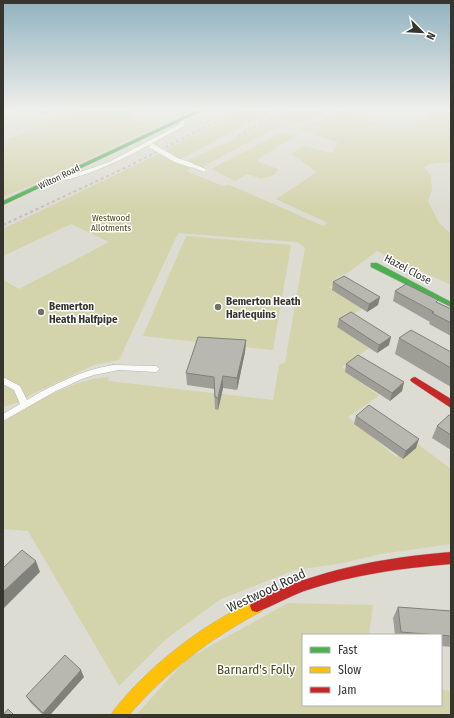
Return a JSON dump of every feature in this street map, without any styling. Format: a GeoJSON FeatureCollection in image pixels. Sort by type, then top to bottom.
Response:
{"type":"FeatureCollection","features":[{"type":"Feature","properties":{"kind":"main road","name":"Wilton Road"},"geometry":{"type":"LineString","coordinates":[[3,203],[58,179],[129,144]]}},
{"type":"Feature","properties":{"kind":"main road","name":"Hazel Close"},"geometry":{"type":"LineString","coordinates":[[374,265],[451,306]]}},
{"type":"Feature","properties":{"kind":"main road"},"geometry":{"type":"LineString","coordinates":[[415,380],[451,404]]}},
{"type":"Feature","properties":{"kind":"main road","name":"Westwood Road"},"geometry":{"type":"LineString","coordinates":[[123,714],[153,678],[181,652],[214,630],[285,592],[340,574],[404,561],[451,558]]}},
{"type":"Feature","properties":{"kind":"lane"},"geometry":{"type":"LineString","coordinates":[[58,179],[83,174],[149,145],[176,160],[204,170]]}},
{"type":"Feature","properties":{"kind":"lane"},"geometry":{"type":"LineString","coordinates":[[3,418],[58,386],[97,371],[124,367],[156,370]]}},
{"type":"Feature","properties":{"kind":"lane"},"geometry":{"type":"LineString","coordinates":[[3,380],[17,388],[25,404]]}},
{"type":"Feature","properties":{"kind":"green space"},"geometry":{"type":"Polygon","coordinates":[[[3,144],[120,144],[44,180],[3,197],[3,144]]]}},
{"type":"Feature","properties":{"kind":"green space","name":"Westwood Allotments"},"geometry":{"type":"Polygon","coordinates":[[[178,144],[210,144],[177,161],[193,167],[186,171],[223,186],[229,185],[237,188],[323,226],[328,223],[276,199],[317,172],[291,154],[303,146],[332,153],[338,144],[451,144],[451,164],[449,162],[430,164],[424,167],[431,175],[432,190],[428,201],[439,223],[451,234],[451,285],[377,251],[349,272],[336,278],[339,281],[329,287],[362,309],[336,324],[369,348],[342,367],[379,396],[348,417],[396,457],[415,442],[451,469],[451,544],[381,554],[343,563],[295,570],[221,599],[166,639],[119,686],[28,531],[3,529],[3,422],[54,393],[96,378],[109,377],[108,381],[273,400],[279,365],[285,363],[305,248],[297,242],[178,233],[119,360],[94,365],[30,395],[20,402],[3,407],[3,280],[19,289],[109,242],[71,224],[3,256],[3,229],[178,144]]]}},
{"type":"Feature","properties":{"kind":"green space"},"geometry":{"type":"Polygon","coordinates":[[[224,144],[246,144],[202,167],[187,161],[224,144]]]}},
{"type":"Feature","properties":{"kind":"green space"},"geometry":{"type":"Polygon","coordinates":[[[260,144],[283,144],[258,159],[259,162],[278,169],[274,175],[261,179],[247,174],[235,181],[211,169],[260,144]]]}},
{"type":"Feature","properties":{"kind":"green space","name":"Bemerton Heath Harlequins"},"geometry":{"type":"Polygon","coordinates":[[[186,236],[291,245],[273,350],[143,336],[186,236]]]}},
{"type":"Feature","properties":{"kind":"green space","name":"Barnard's Folly"},"geometry":{"type":"Polygon","coordinates":[[[288,603],[373,605],[369,634],[302,634],[302,706],[442,706],[442,689],[451,691],[451,715],[136,715],[187,659],[288,603]]]}},
{"type":"Feature","properties":{"kind":"building"},"geometry":{"type":"Polygon","coordinates":[[[344,276],[380,297],[369,304],[333,282],[344,276]]]}},
{"type":"Feature","properties":{"kind":"building"},"geometry":{"type":"Polygon","coordinates":[[[406,284],[438,300],[436,302],[451,309],[451,323],[395,291],[406,284]]]}},
{"type":"Feature","properties":{"kind":"building"},"geometry":{"type":"Polygon","coordinates":[[[351,312],[391,337],[379,345],[339,319],[351,312]]]}},
{"type":"Feature","properties":{"kind":"building"},"geometry":{"type":"Polygon","coordinates":[[[411,330],[451,352],[451,368],[399,338],[411,330]]]}},
{"type":"Feature","properties":{"kind":"building"},"geometry":{"type":"Polygon","coordinates":[[[198,337],[246,340],[237,378],[223,376],[218,398],[215,397],[214,377],[186,373],[198,337]]]}},
{"type":"Feature","properties":{"kind":"building"},"geometry":{"type":"Polygon","coordinates":[[[358,355],[404,382],[392,393],[346,364],[358,355]]]}},
{"type":"Feature","properties":{"kind":"building"},"geometry":{"type":"Polygon","coordinates":[[[369,405],[419,439],[406,451],[356,416],[369,405]]]}},
{"type":"Feature","properties":{"kind":"building"},"geometry":{"type":"Polygon","coordinates":[[[449,415],[451,416],[451,435],[437,426],[449,415]]]}},
{"type":"Feature","properties":{"kind":"building"},"geometry":{"type":"Polygon","coordinates":[[[22,550],[36,561],[3,592],[3,568],[22,550]]]}},
{"type":"Feature","properties":{"kind":"building"},"geometry":{"type":"Polygon","coordinates":[[[398,607],[451,611],[451,636],[442,635],[442,634],[401,632],[398,607]]]}},
{"type":"Feature","properties":{"kind":"building"},"geometry":{"type":"Polygon","coordinates":[[[65,655],[81,670],[43,713],[26,696],[65,655]]]}},
{"type":"Feature","properties":{"kind":"building"},"geometry":{"type":"Polygon","coordinates":[[[8,709],[14,715],[3,715],[8,709]]]}},
{"type":"Feature","properties":{"kind":"railway"},"geometry":{"type":"LineString","coordinates":[[3,225],[129,166],[173,144]]}},
{"type":"Feature","properties":{"kind":"traffic: fast"},"geometry":{"type":"LineString","coordinates":[[3,203],[130,144]]}},
{"type":"Feature","properties":{"kind":"traffic: fast"},"geometry":{"type":"LineString","coordinates":[[374,265],[451,305]]}},
{"type":"Feature","properties":{"kind":"traffic: slow"},"geometry":{"type":"LineString","coordinates":[[119,715],[148,683],[189,648],[257,606]]}},
{"type":"Feature","properties":{"kind":"traffic: jam"},"geometry":{"type":"LineString","coordinates":[[415,380],[451,404]]}},
{"type":"Feature","properties":{"kind":"traffic: jam"},"geometry":{"type":"LineString","coordinates":[[257,606],[303,586],[351,572],[401,563],[451,558]]}},
{"type":"Feature","properties":{"kind":"place","name":"Bemerton Heath Harlequins"},"geometry":{"type":"Point","coordinates":[218,307]}},
{"type":"Feature","properties":{"kind":"place","name":"Bemerton Heath Halfpipe"},"geometry":{"type":"Point","coordinates":[41,312]}}]}
